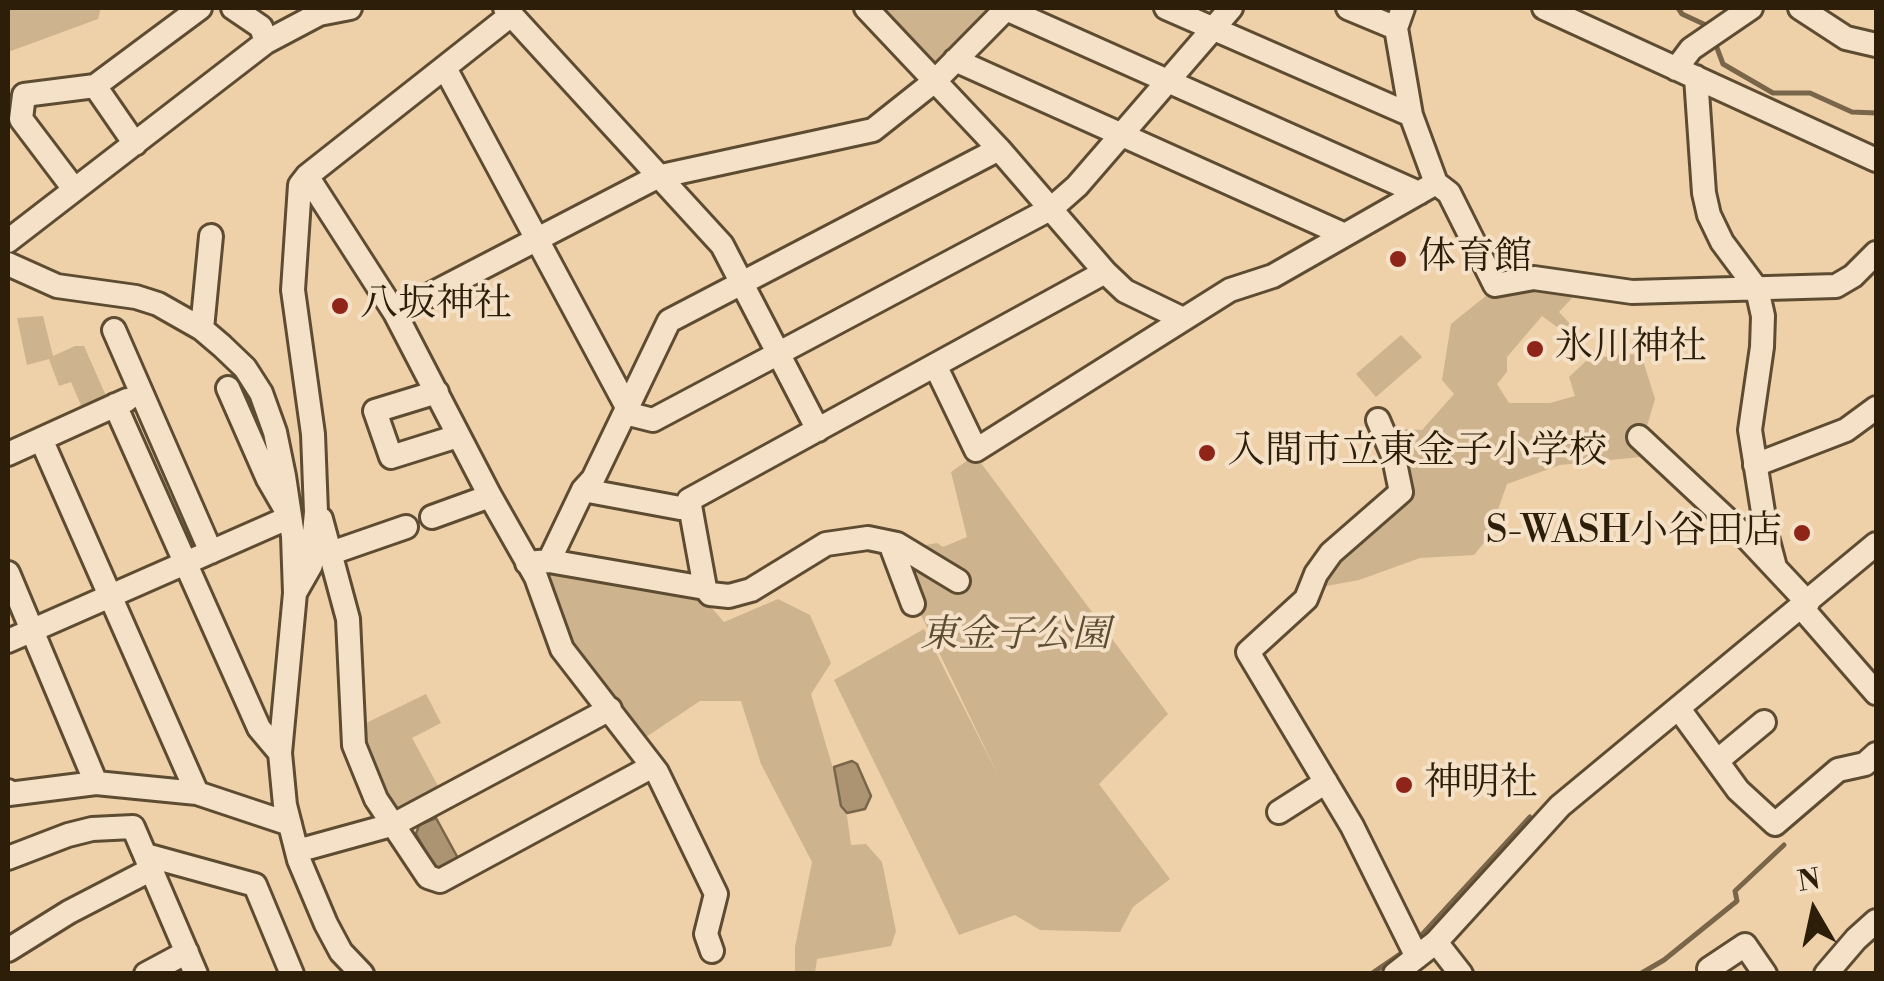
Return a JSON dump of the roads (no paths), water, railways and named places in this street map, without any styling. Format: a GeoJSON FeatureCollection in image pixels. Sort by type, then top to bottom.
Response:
{"type":"FeatureCollection","features":[{"type":"Feature","properties":{"kind":"street"},"geometry":{"type":"LineString","coordinates":[[74,190],[21,119],[24,96],[95,86],[200,8]]}},
{"type":"Feature","properties":{"kind":"street"},"geometry":{"type":"LineString","coordinates":[[233,8],[261,27],[266,42]]}},
{"type":"Feature","properties":{"kind":"street"},"geometry":{"type":"LineString","coordinates":[[8,241],[266,42],[319,14],[350,8]]}},
{"type":"Feature","properties":{"kind":"street"},"geometry":{"type":"LineString","coordinates":[[866,8],[1000,149],[1104,272],[1125,291],[1182,319]]}},
{"type":"Feature","properties":{"kind":"street"},"geometry":{"type":"LineString","coordinates":[[395,314],[657,177],[873,130],[936,80],[1006,8],[1167,82],[1428,188],[1449,193],[1495,285],[1534,278],[1616,291],[1836,286],[1853,276],[1876,253]]}},
{"type":"Feature","properties":{"kind":"street"},"geometry":{"type":"LineString","coordinates":[[1166,8],[1411,115]]}},
{"type":"Feature","properties":{"kind":"street"},"geometry":{"type":"LineString","coordinates":[[445,68],[626,410],[653,420],[1052,208],[1070,194],[1231,8]]}},
{"type":"Feature","properties":{"kind":"street"},"geometry":{"type":"LineString","coordinates":[[1348,8],[1400,18],[1411,115],[1428,188]]}},
{"type":"Feature","properties":{"kind":"street"},"geometry":{"type":"LineString","coordinates":[[1544,8],[1569,14],[1686,73],[1876,160]]}},
{"type":"Feature","properties":{"kind":"street"},"geometry":{"type":"LineString","coordinates":[[1751,8],[1691,49],[1686,73],[1709,215],[1722,242],[1757,289],[1763,316],[1762,347],[1750,412],[1755,465],[1776,567]]}},
{"type":"Feature","properties":{"kind":"street"},"geometry":{"type":"LineString","coordinates":[[1800,8],[1846,38],[1876,45]]}},
{"type":"Feature","properties":{"kind":"street"},"geometry":{"type":"LineString","coordinates":[[296,593],[311,565],[316,512],[314,434],[292,290],[300,185],[306,176],[445,68],[508,11],[722,245],[818,430]]}},
{"type":"Feature","properties":{"kind":"street"},"geometry":{"type":"LineString","coordinates":[[955,60],[1344,235]]}},
{"type":"Feature","properties":{"kind":"street"},"geometry":{"type":"LineString","coordinates":[[95,86],[135,144]]}},
{"type":"Feature","properties":{"kind":"street"},"geometry":{"type":"LineString","coordinates":[[712,951],[706,934],[716,894],[651,767],[562,649],[536,577],[538,562],[593,479],[668,320],[1000,149]]}},
{"type":"Feature","properties":{"kind":"street"},"geometry":{"type":"LineString","coordinates":[[306,176],[395,314],[490,496],[538,562],[705,588]]}},
{"type":"Feature","properties":{"kind":"street"},"geometry":{"type":"LineString","coordinates":[[935,364],[976,450],[1230,290],[1273,276],[1428,188]]}},
{"type":"Feature","properties":{"kind":"street"},"geometry":{"type":"LineString","coordinates":[[202,329],[211,236]]}},
{"type":"Feature","properties":{"kind":"street"},"geometry":{"type":"LineString","coordinates":[[8,264],[57,286],[148,301],[202,329],[244,368],[261,394],[275,432],[290,517],[296,593],[280,752],[290,824],[297,851],[341,952],[362,974]]}},
{"type":"Feature","properties":{"kind":"street"},"geometry":{"type":"LineString","coordinates":[[958,581],[890,543],[868,538],[826,544],[741,595],[710,594],[705,588],[689,500],[1104,272]]}},
{"type":"Feature","properties":{"kind":"street"},"geometry":{"type":"LineString","coordinates":[[114,330],[211,552]]}},
{"type":"Feature","properties":{"kind":"street"},"geometry":{"type":"LineString","coordinates":[[228,388],[290,517]]}},
{"type":"Feature","properties":{"kind":"street"},"geometry":{"type":"LineString","coordinates":[[437,392],[375,411],[391,456],[458,436]]}},
{"type":"Feature","properties":{"kind":"street"},"geometry":{"type":"LineString","coordinates":[[8,454],[140,394]]}},
{"type":"Feature","properties":{"kind":"street"},"geometry":{"type":"LineString","coordinates":[[115,406],[260,728],[280,752]]}},
{"type":"Feature","properties":{"kind":"street"},"geometry":{"type":"LineString","coordinates":[[1755,465],[1846,430],[1876,408]]}},
{"type":"Feature","properties":{"kind":"street"},"geometry":{"type":"LineString","coordinates":[[1378,420],[1394,458],[1401,492],[1331,554],[1316,574],[1306,598],[1248,652],[1352,826],[1417,957]]}},
{"type":"Feature","properties":{"kind":"street"},"geometry":{"type":"LineString","coordinates":[[1639,437],[1776,567],[1876,693]]}},
{"type":"Feature","properties":{"kind":"street"},"geometry":{"type":"LineString","coordinates":[[41,439],[198,793]]}},
{"type":"Feature","properties":{"kind":"street"},"geometry":{"type":"LineString","coordinates":[[583,490],[680,508]]}},
{"type":"Feature","properties":{"kind":"street"},"geometry":{"type":"LineString","coordinates":[[432,517],[490,496]]}},
{"type":"Feature","properties":{"kind":"street"},"geometry":{"type":"LineString","coordinates":[[316,512],[322,520],[348,619],[354,745],[376,799],[424,874],[440,882],[651,767]]}},
{"type":"Feature","properties":{"kind":"street"},"geometry":{"type":"LineString","coordinates":[[8,642],[290,517]]}},
{"type":"Feature","properties":{"kind":"street"},"geometry":{"type":"LineString","coordinates":[[331,553],[406,527]]}},
{"type":"Feature","properties":{"kind":"street"},"geometry":{"type":"LineString","coordinates":[[890,543],[913,604]]}},
{"type":"Feature","properties":{"kind":"street"},"geometry":{"type":"LineString","coordinates":[[1395,974],[1436,942],[1560,806],[1876,544]]}},
{"type":"Feature","properties":{"kind":"street"},"geometry":{"type":"LineString","coordinates":[[8,573],[96,783]]}},
{"type":"Feature","properties":{"kind":"street"},"geometry":{"type":"LineString","coordinates":[[297,851],[394,824],[610,709]]}},
{"type":"Feature","properties":{"kind":"street"},"geometry":{"type":"LineString","coordinates":[[1679,709],[1738,790],[1775,824],[1838,770],[1865,764],[1876,754]]}},
{"type":"Feature","properties":{"kind":"street"},"geometry":{"type":"LineString","coordinates":[[1717,761],[1764,722]]}},
{"type":"Feature","properties":{"kind":"street"},"geometry":{"type":"LineString","coordinates":[[1279,812],[1326,782]]}},
{"type":"Feature","properties":{"kind":"street"},"geometry":{"type":"LineString","coordinates":[[8,791],[9,794],[96,783],[198,793],[290,824]]}},
{"type":"Feature","properties":{"kind":"street"},"geometry":{"type":"LineString","coordinates":[[8,858],[68,835],[133,826],[191,963],[146,974]]}},
{"type":"Feature","properties":{"kind":"street"},"geometry":{"type":"LineString","coordinates":[[8,950],[149,862],[255,885],[292,974]]}},
{"type":"Feature","properties":{"kind":"street"},"geometry":{"type":"LineString","coordinates":[[1826,974],[1876,921]]}},
{"type":"Feature","properties":{"kind":"street"},"geometry":{"type":"LineString","coordinates":[[1436,942],[1461,974]]}},
{"type":"Feature","properties":{"kind":"street"},"geometry":{"type":"LineString","coordinates":[[1712,974],[1709,970],[1745,944],[1765,974]]}},
{"type":"Feature","properties":{"kind":"waterway"},"geometry":{"type":"LineString","coordinates":[[1678,8],[1682,14],[1708,26]]}},
{"type":"Feature","properties":{"kind":"waterway"},"geometry":{"type":"LineString","coordinates":[[1714,40],[1723,64],[1773,93],[1810,93],[1852,112],[1876,113]]}},
{"type":"Feature","properties":{"kind":"waterway"},"geometry":{"type":"LineString","coordinates":[[1418,939],[1530,817]]}},
{"type":"Feature","properties":{"kind":"waterway"},"geometry":{"type":"LineString","coordinates":[[1640,974],[1664,960],[1737,901],[1735,891],[1784,845]]}},
{"type":"Feature","properties":{"kind":"waterway"},"geometry":{"type":"LineString","coordinates":[[1371,974],[1406,950]]}},
{"type":"Feature","properties":{"kind":"place","name":"体育館"},"geometry":{"type":"Point","coordinates":[1398,259]}},
{"type":"Feature","properties":{"kind":"place","name":"八坂神社"},"geometry":{"type":"Point","coordinates":[340,306]}},
{"type":"Feature","properties":{"kind":"place","name":"氷川神社"},"geometry":{"type":"Point","coordinates":[1535,349]}},
{"type":"Feature","properties":{"kind":"place","name":"入間市立東金子小学校"},"geometry":{"type":"Point","coordinates":[1207,453]}},
{"type":"Feature","properties":{"kind":"place","name":"S-WASH小谷田店"},"geometry":{"type":"Point","coordinates":[1802,533]}},
{"type":"Feature","properties":{"kind":"place","name":"神明社"},"geometry":{"type":"Point","coordinates":[1404,785]}},
{"type":"Feature","properties":{"kind":"park label","name":"東金子公園"},"geometry":{"type":"Point","coordinates":[1015,637]}}]}
